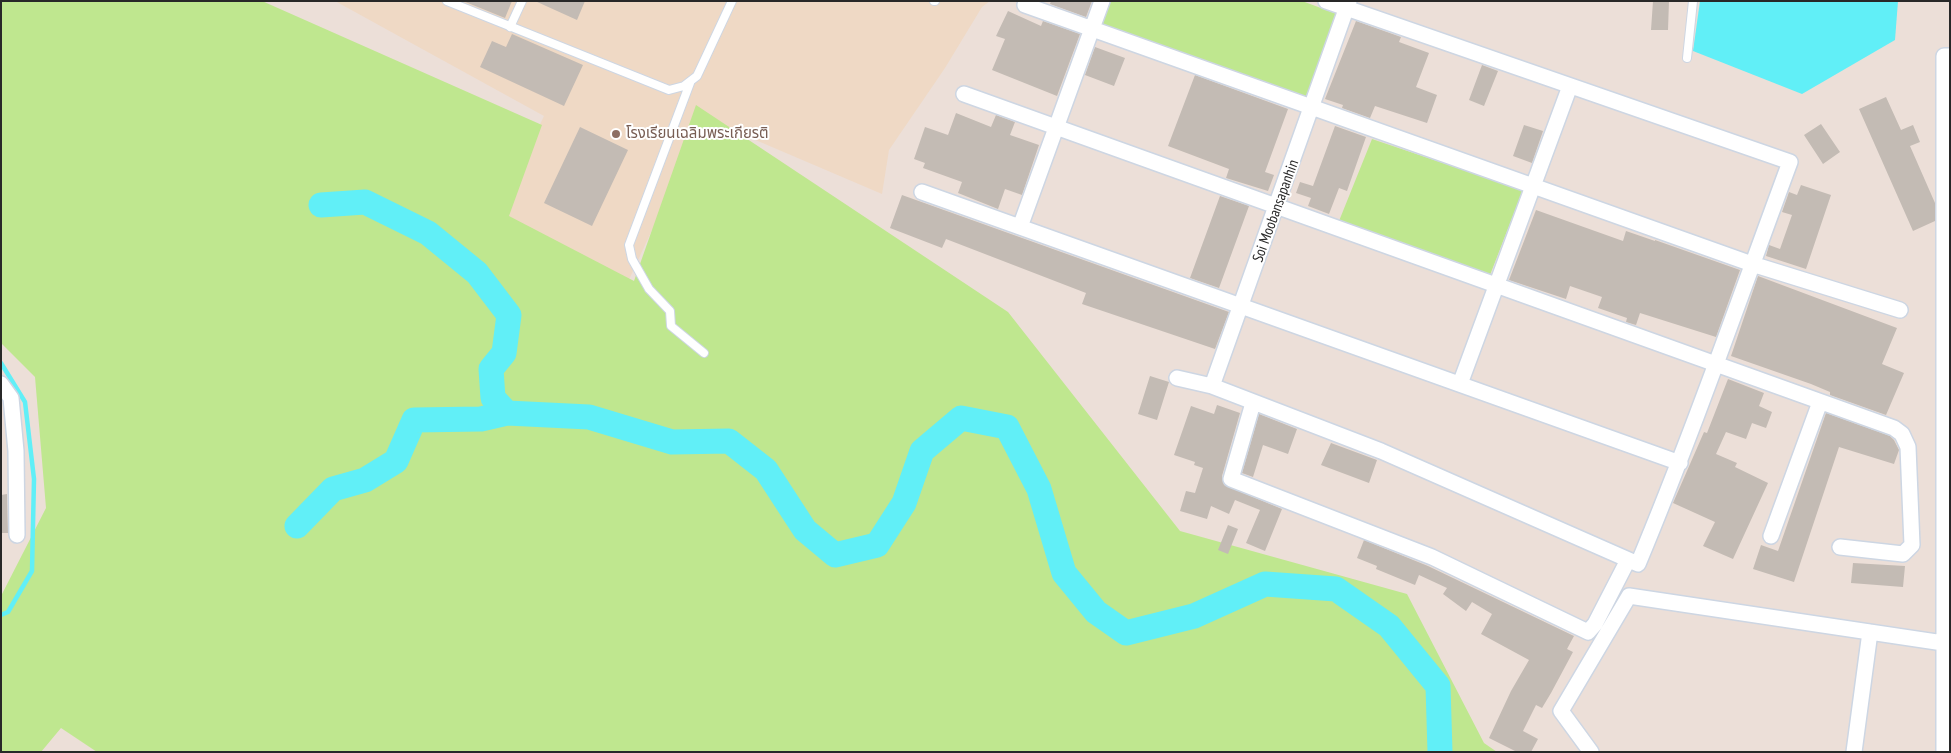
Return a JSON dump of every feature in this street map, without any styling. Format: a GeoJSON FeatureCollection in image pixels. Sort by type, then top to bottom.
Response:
{"type":"FeatureCollection","features":[{"type":"Feature","properties":{"kind":"street"},"geometry":{"type":"LineString","coordinates":[[1020,227],[1102,1]]}},
{"type":"Feature","properties":{"kind":"street"},"geometry":{"type":"LineString","coordinates":[[1177,378],[1212,386],[1381,451],[1638,564],[1680,463],[1714,363],[1790,162],[1570,86],[1348,5],[1326,1]]}},
{"type":"Feature","properties":{"kind":"street"},"geometry":{"type":"LineString","coordinates":[[1025,5],[1752,264],[1900,310]]}},
{"type":"Feature","properties":{"kind":"street","name":"Soi Moobansapanhin"},"geometry":{"type":"LineString","coordinates":[[1212,386],[1278,206],[1348,5]]}},
{"type":"Feature","properties":{"kind":"street"},"geometry":{"type":"LineString","coordinates":[[1944,752],[1946,644],[1944,56],[1950,56]]}},
{"type":"Feature","properties":{"kind":"street"},"geometry":{"type":"LineString","coordinates":[[1460,384],[1570,86]]}},
{"type":"Feature","properties":{"kind":"street"},"geometry":{"type":"LineString","coordinates":[[964,94],[1894,428],[1902,434],[1908,447],[1910,548],[1903,554],[1840,547]]}},
{"type":"Feature","properties":{"kind":"street"},"geometry":{"type":"LineString","coordinates":[[922,192],[1680,463]]}},
{"type":"Feature","properties":{"kind":"street"},"geometry":{"type":"LineString","coordinates":[[1,384],[11,398],[8,452],[17,535]]}},
{"type":"Feature","properties":{"kind":"street"},"geometry":{"type":"LineString","coordinates":[[1771,536],[1820,402]]}},
{"type":"Feature","properties":{"kind":"street"},"geometry":{"type":"LineString","coordinates":[[1253,403],[1231,479],[1432,557],[1588,632],[1595,624],[1628,560]]}},
{"type":"Feature","properties":{"kind":"street"},"geometry":{"type":"LineString","coordinates":[[1591,752],[1561,711],[1629,596],[1946,644]]}},
{"type":"Feature","properties":{"kind":"street"},"geometry":{"type":"LineString","coordinates":[[1854,752],[1870,632]]}},
{"type":"Feature","properties":{"kind":"lane"},"geometry":{"type":"LineString","coordinates":[[447,1],[669,90],[684,86],[697,76],[732,1]]}},
{"type":"Feature","properties":{"kind":"lane"},"geometry":{"type":"LineString","coordinates":[[510,27],[522,1]]}},
{"type":"Feature","properties":{"kind":"lane"},"geometry":{"type":"LineString","coordinates":[[1687,58],[1693,1]]}},
{"type":"Feature","properties":{"kind":"lane"},"geometry":{"type":"LineString","coordinates":[[691,81],[629,245],[632,259],[649,289],[670,311],[672,326],[704,353]]}},
{"type":"Feature","properties":{"kind":"shaded area","name":"โรงเรียนเฉลิมพระเกียรติ"},"geometry":{"type":"Polygon","coordinates":[[[335,1],[990,1],[982,7],[945,68],[889,150],[882,194],[704,118],[626,286],[495,218],[544,116],[335,1]]]}},
{"type":"Feature","properties":{"kind":"green space"},"geometry":{"type":"Polygon","coordinates":[[[1,1],[262,1],[542,125],[509,216],[634,281],[696,105],[1008,312],[1180,531],[1407,594],[1484,743],[1497,752],[97,752],[61,728],[41,752],[1,752],[1,596],[46,508],[35,377],[1,343],[1,1]]]}},
{"type":"Feature","properties":{"kind":"green space"},"geometry":{"type":"Polygon","coordinates":[[[1108,1],[1302,1],[1337,14],[1307,98],[1100,24],[1108,1]]]}},
{"type":"Feature","properties":{"kind":"green space"},"geometry":{"type":"Polygon","coordinates":[[[1372,139],[1523,190],[1490,275],[1339,221],[1372,139]]]}},
{"type":"Feature","properties":{"kind":"water"},"geometry":{"type":"Polygon","coordinates":[[[1700,1],[1898,1],[1895,40],[1802,94],[1693,51],[1700,1]]]}},
{"type":"Feature","properties":{"kind":"building"},"geometry":{"type":"Polygon","coordinates":[[[463,1],[512,1],[505,18],[463,1]]]}},
{"type":"Feature","properties":{"kind":"building"},"geometry":{"type":"Polygon","coordinates":[[[535,1],[585,1],[577,20],[535,1]]]}},
{"type":"Feature","properties":{"kind":"building"},"geometry":{"type":"Polygon","coordinates":[[[1051,1],[1092,1],[1086,17],[1050,4],[1051,1]]]}},
{"type":"Feature","properties":{"kind":"building"},"geometry":{"type":"Polygon","coordinates":[[[1653,1],[1669,1],[1668,30],[1651,30],[1653,1]]]}},
{"type":"Feature","properties":{"kind":"building"},"geometry":{"type":"Polygon","coordinates":[[[1008,11],[1041,26],[1043,21],[1080,34],[1057,96],[992,70],[1005,39],[996,36],[1008,11]]]}},
{"type":"Feature","properties":{"kind":"building"},"geometry":{"type":"Polygon","coordinates":[[[1356,21],[1401,37],[1399,42],[1429,53],[1416,87],[1437,95],[1427,123],[1375,106],[1370,118],[1342,108],[1343,105],[1325,99],[1356,21]]]}},
{"type":"Feature","properties":{"kind":"building"},"geometry":{"type":"Polygon","coordinates":[[[512,34],[583,65],[564,106],[480,67],[492,41],[506,47],[512,34]]]}},
{"type":"Feature","properties":{"kind":"building"},"geometry":{"type":"Polygon","coordinates":[[[1095,47],[1125,58],[1114,86],[1085,75],[1095,47]]]}},
{"type":"Feature","properties":{"kind":"building"},"geometry":{"type":"Polygon","coordinates":[[[1482,65],[1498,71],[1484,106],[1469,100],[1482,65]]]}},
{"type":"Feature","properties":{"kind":"building"},"geometry":{"type":"Polygon","coordinates":[[[1195,75],[1288,109],[1265,172],[1274,175],[1268,191],[1226,178],[1229,169],[1168,146],[1195,75]]]}},
{"type":"Feature","properties":{"kind":"building"},"geometry":{"type":"Polygon","coordinates":[[[1886,97],[1901,130],[1913,125],[1920,142],[1910,146],[1935,203],[1935,221],[1913,231],[1859,109],[1886,97]]]}},
{"type":"Feature","properties":{"kind":"building"},"geometry":{"type":"Polygon","coordinates":[[[956,113],[991,127],[996,115],[1015,122],[1010,135],[1039,145],[1022,195],[1005,189],[998,209],[958,193],[962,182],[923,168],[925,163],[914,159],[925,127],[948,135],[956,113]]]}},
{"type":"Feature","properties":{"kind":"building"},"geometry":{"type":"Polygon","coordinates":[[[1821,124],[1840,152],[1823,164],[1804,135],[1821,124]]]}},
{"type":"Feature","properties":{"kind":"building"},"geometry":{"type":"Polygon","coordinates":[[[1524,125],[1543,131],[1532,163],[1513,156],[1524,125]]]}},
{"type":"Feature","properties":{"kind":"building"},"geometry":{"type":"Polygon","coordinates":[[[1335,126],[1366,137],[1347,191],[1339,188],[1329,214],[1308,206],[1311,198],[1296,193],[1300,182],[1313,186],[1335,126]]]}},
{"type":"Feature","properties":{"kind":"building"},"geometry":{"type":"Polygon","coordinates":[[[580,127],[628,150],[592,226],[544,203],[580,127]]]}},
{"type":"Feature","properties":{"kind":"building"},"geometry":{"type":"Polygon","coordinates":[[[1801,185],[1831,195],[1806,269],[1766,256],[1769,245],[1780,249],[1792,215],[1782,212],[1789,192],[1797,195],[1801,185]]]}},
{"type":"Feature","properties":{"kind":"building"},"geometry":{"type":"Polygon","coordinates":[[[902,195],[1229,312],[1215,349],[1082,304],[1086,293],[946,239],[942,248],[890,228],[902,195]]]}},
{"type":"Feature","properties":{"kind":"building"},"geometry":{"type":"Polygon","coordinates":[[[1220,196],[1249,206],[1219,288],[1190,278],[1220,196]]]}},
{"type":"Feature","properties":{"kind":"building"},"geometry":{"type":"Polygon","coordinates":[[[1536,210],[1623,241],[1626,231],[1740,270],[1716,337],[1640,313],[1636,325],[1626,322],[1627,318],[1598,308],[1602,297],[1570,286],[1566,299],[1509,280],[1536,210]]]}},
{"type":"Feature","properties":{"kind":"building"},"geometry":{"type":"Polygon","coordinates":[[[1758,276],[1897,328],[1882,364],[1904,373],[1886,415],[1830,395],[1830,392],[1811,384],[1731,356],[1758,276]]]}},
{"type":"Feature","properties":{"kind":"building"},"geometry":{"type":"Polygon","coordinates":[[[1150,376],[1169,382],[1157,420],[1138,414],[1150,376]]]}},
{"type":"Feature","properties":{"kind":"building"},"geometry":{"type":"Polygon","coordinates":[[[1728,379],[1764,393],[1759,406],[1772,412],[1766,428],[1752,423],[1746,439],[1726,432],[1716,454],[1737,463],[1735,467],[1768,483],[1733,559],[1703,546],[1715,522],[1673,503],[1704,432],[1707,433],[1728,379]]]}},
{"type":"Feature","properties":{"kind":"building"},"geometry":{"type":"Polygon","coordinates":[[[1217,405],[1240,413],[1222,476],[1224,485],[1282,509],[1265,551],[1246,543],[1260,510],[1235,500],[1229,514],[1211,506],[1207,519],[1180,511],[1186,491],[1195,493],[1203,468],[1194,465],[1195,462],[1174,455],[1191,406],[1214,414],[1217,405]]]}},
{"type":"Feature","properties":{"kind":"building"},"geometry":{"type":"Polygon","coordinates":[[[1826,413],[1890,436],[1899,450],[1894,464],[1839,447],[1794,582],[1753,569],[1761,545],[1778,551],[1826,413]]]}},
{"type":"Feature","properties":{"kind":"building"},"geometry":{"type":"Polygon","coordinates":[[[1259,414],[1297,429],[1288,454],[1263,445],[1253,477],[1242,473],[1259,414]]]}},
{"type":"Feature","properties":{"kind":"building"},"geometry":{"type":"Polygon","coordinates":[[[1331,443],[1377,460],[1369,483],[1321,465],[1331,443]]]}},
{"type":"Feature","properties":{"kind":"building"},"geometry":{"type":"Polygon","coordinates":[[[7,494],[8,533],[1,533],[1,495],[7,494]]]}},
{"type":"Feature","properties":{"kind":"building"},"geometry":{"type":"Polygon","coordinates":[[[1228,525],[1238,529],[1228,554],[1218,550],[1228,525]]]}},
{"type":"Feature","properties":{"kind":"building"},"geometry":{"type":"Polygon","coordinates":[[[1364,540],[1428,566],[1574,636],[1567,649],[1573,652],[1551,693],[1542,708],[1536,705],[1523,731],[1538,739],[1531,752],[1517,752],[1489,738],[1511,691],[1529,660],[1481,634],[1492,614],[1472,602],[1466,611],[1443,594],[1447,588],[1419,575],[1415,585],[1376,569],[1377,566],[1357,558],[1364,540]]]}},
{"type":"Feature","properties":{"kind":"building"},"geometry":{"type":"Polygon","coordinates":[[[1853,563],[1905,566],[1903,587],[1851,583],[1853,563]]]}},
{"type":"Feature","properties":{"kind":"waterway"},"geometry":{"type":"LineString","coordinates":[[321,205],[365,202],[428,233],[477,273],[509,315],[504,353],[491,369],[493,398],[507,413],[589,417],[672,442],[729,441],[766,470],[805,530],[835,555],[877,545],[904,503],[922,451],[961,418],[1007,427],[1039,489],[1064,573],[1096,612],[1126,633],[1194,616],[1265,584],[1336,589],[1389,626],[1438,686],[1440,752]]}},
{"type":"Feature","properties":{"kind":"waterway"},"geometry":{"type":"LineString","coordinates":[[1,363],[25,402],[34,479],[32,571],[8,612],[1,615]]}},
{"type":"Feature","properties":{"kind":"waterway"},"geometry":{"type":"LineString","coordinates":[[297,526],[333,489],[365,480],[396,461],[414,420],[481,419],[507,413]]}},
{"type":"Feature","properties":{"kind":"place","name":"โรงเรียนเฉลิมพระเกียรติ"},"geometry":{"type":"Point","coordinates":[616,134]}}]}
